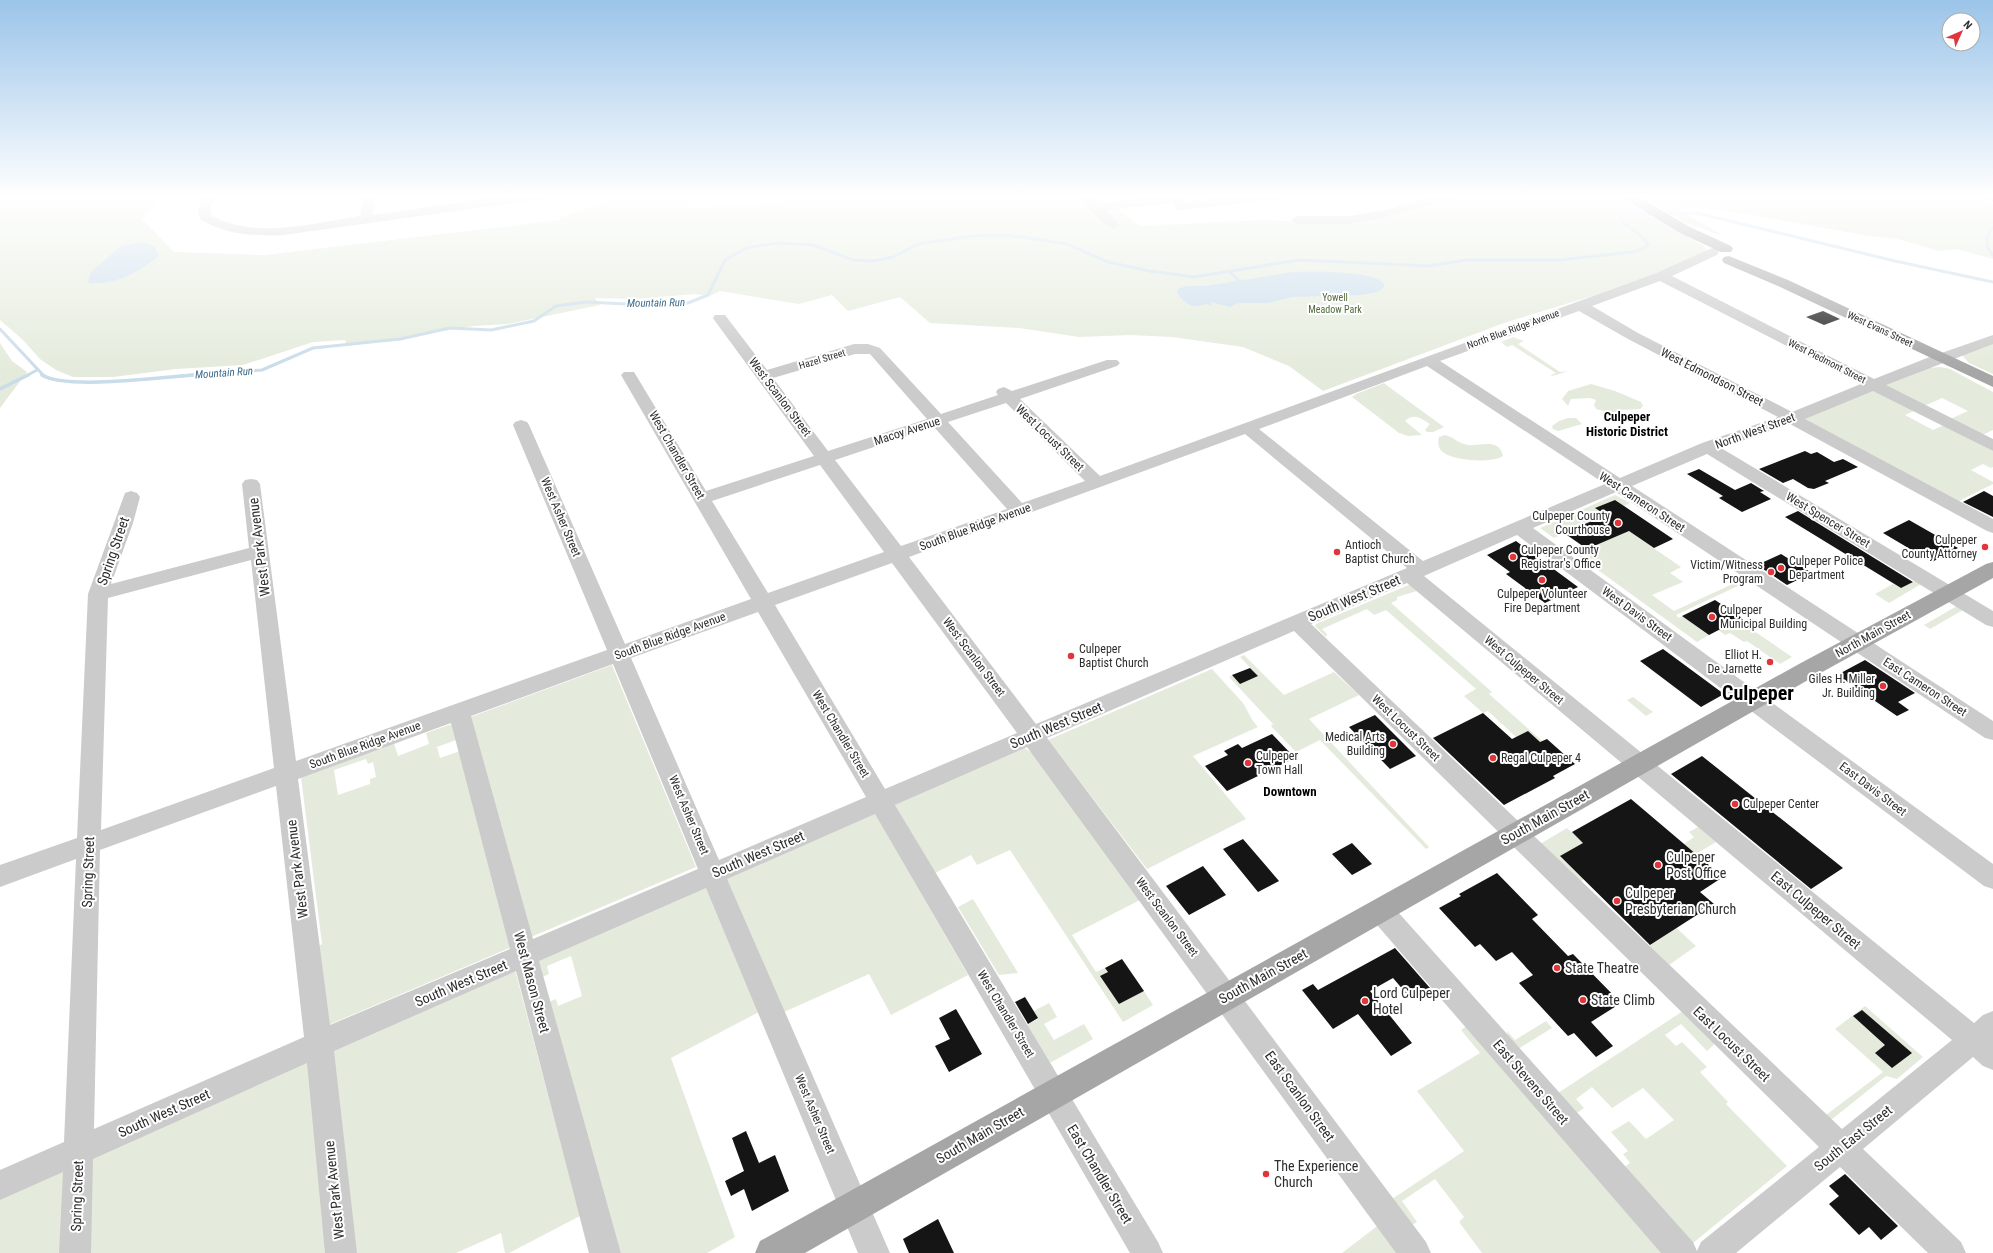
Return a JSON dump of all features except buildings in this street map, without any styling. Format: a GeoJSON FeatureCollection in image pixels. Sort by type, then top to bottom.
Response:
{"type":"FeatureCollection","features":[{"type":"Feature","properties":{"kind":"main road","name":"West Evans Street"},"geometry":{"type":"LineString","coordinates":[[1723,255],[1993,382]]}},
{"type":"Feature","properties":{"kind":"main road","name":"North Main Street"},"geometry":{"type":"LineString","coordinates":[[1754,700],[1948,592],[1993,569]]}},
{"type":"Feature","properties":{"kind":"main road","name":"South Main Street"},"geometry":{"type":"LineString","coordinates":[[772,1253],[1754,700]]}},
{"type":"Feature","properties":{"kind":"street","name":"North Blue Ridge Avenue"},"geometry":{"type":"LineString","coordinates":[[1339,393],[1661,276],[1687,265],[1723,255]]}},
{"type":"Feature","properties":{"kind":"street","name":"West Piedmont Street"},"geometry":{"type":"LineString","coordinates":[[1661,276],[1993,446]]}},
{"type":"Feature","properties":{"kind":"street","name":"West Edmondson Street"},"geometry":{"type":"LineString","coordinates":[[1580,305],[1634,336],[1792,418],[1993,527]]}},
{"type":"Feature","properties":{"kind":"street","name":"West Scanlon Street"},"geometry":{"type":"LineString","coordinates":[[720,318],[1227,997]]}},
{"type":"Feature","properties":{"kind":"street","name":"North West Street"},"geometry":{"type":"LineString","coordinates":[[1520,528],[1708,448],[1792,418],[1940,357],[1993,340]]}},
{"type":"Feature","properties":{"kind":"street","name":"Hazel Street"},"geometry":{"type":"LineString","coordinates":[[764,376],[854,349],[868,349],[880,355],[938,421]]}},
{"type":"Feature","properties":{"kind":"street","name":"West Cameron Street"},"geometry":{"type":"LineString","coordinates":[[1428,360],[1857,643]]}},
{"type":"Feature","properties":{"kind":"street","name":"Macoy Avenue"},"geometry":{"type":"LineString","coordinates":[[702,498],[938,421],[1006,395],[1112,363]]}},
{"type":"Feature","properties":{"kind":"street","name":"West Chandler Street"},"geometry":{"type":"LineString","coordinates":[[629,375],[1053,1094]]}},
{"type":"Feature","properties":{"kind":"street","name":"South Blue Ridge Avenue"},"geometry":{"type":"LineString","coordinates":[[0,876],[898,556],[1248,428],[1339,393]]}},
{"type":"Feature","properties":{"kind":"street","name":"West Locust Street"},"geometry":{"type":"LineString","coordinates":[[1006,395],[1097,483]]}},
{"type":"Feature","properties":{"kind":"street"},"geometry":{"type":"LineString","coordinates":[[938,421],[1019,511]]}},
{"type":"Feature","properties":{"kind":"street","name":"West Asher Street"},"geometry":{"type":"LineString","coordinates":[[521,425],[620,654],[874,1253]]}},
{"type":"Feature","properties":{"kind":"street","name":"West Culpeper Street"},"geometry":{"type":"LineString","coordinates":[[1248,428],[1638,765]]}},
{"type":"Feature","properties":{"kind":"street","name":"West Spencer Street"},"geometry":{"type":"LineString","coordinates":[[1708,448],[1993,620]]}},
{"type":"Feature","properties":{"kind":"street","name":"West Park Avenue"},"geometry":{"type":"LineString","coordinates":[[251,484],[319,1044],[341,1253]]}},
{"type":"Feature","properties":{"kind":"street","name":"Spring Street"},"geometry":{"type":"LineString","coordinates":[[75,1253],[98,594],[124,523],[131,497]]}},
{"type":"Feature","properties":{"kind":"street","name":"South West Street"},"geometry":{"type":"LineString","coordinates":[[0,1185],[319,1044],[1032,735],[1520,528]]}},
{"type":"Feature","properties":{"kind":"street","name":"West Davis Street"},"geometry":{"type":"LineString","coordinates":[[1520,528],[1754,700]]}},
{"type":"Feature","properties":{"kind":"street"},"geometry":{"type":"LineString","coordinates":[[98,594],[223,560],[260,552]]}},
{"type":"Feature","properties":{"kind":"street","name":"West Locust Street"},"geometry":{"type":"LineString","coordinates":[[1297,622],[1515,834]]}},
{"type":"Feature","properties":{"kind":"street","name":"East Cameron Street"},"geometry":{"type":"LineString","coordinates":[[1857,643],[1993,732]]}},
{"type":"Feature","properties":{"kind":"street","name":"East Davis Street"},"geometry":{"type":"LineString","coordinates":[[1754,700],[1993,878]]}},
{"type":"Feature","properties":{"kind":"street","name":"West Mason Street"},"geometry":{"type":"LineString","coordinates":[[459,712],[605,1253]]}},
{"type":"Feature","properties":{"kind":"street","name":"East Culpeper Street"},"geometry":{"type":"LineString","coordinates":[[1638,765],[1986,1040]]}},
{"type":"Feature","properties":{"kind":"street","name":"East Locust Street"},"geometry":{"type":"LineString","coordinates":[[1515,834],[1950,1253]]}},
{"type":"Feature","properties":{"kind":"street","name":"East Stevens Street"},"geometry":{"type":"LineString","coordinates":[[1380,910],[1682,1253]]}},
{"type":"Feature","properties":{"kind":"street","name":"East Scanlon Street"},"geometry":{"type":"LineString","coordinates":[[1227,997],[1415,1253]]}},
{"type":"Feature","properties":{"kind":"street","name":"South East Street"},"geometry":{"type":"LineString","coordinates":[[1712,1253],[1841,1148],[1986,1040]]}},
{"type":"Feature","properties":{"kind":"street","name":"East Chandler Street"},"geometry":{"type":"LineString","coordinates":[[1053,1094],[1147,1253]]}},
{"type":"Feature","properties":{"kind":"green space","name":"Yowell Meadow Park"},"geometry":{"type":"Polygon","coordinates":[[[0,253],[219,253],[265,255],[278,253],[1708,254],[1592,296],[1504,323],[1323,391],[1289,366],[1243,347],[1172,337],[1130,335],[1079,337],[1019,328],[930,323],[900,297],[848,311],[832,295],[799,304],[720,291],[710,296],[695,294],[636,299],[595,298],[600,305],[508,324],[473,326],[347,346],[345,340],[313,342],[243,365],[176,369],[113,377],[73,377],[56,370],[40,359],[23,340],[0,320],[0,253]]]}},
{"type":"Feature","properties":{"kind":"green space"},"geometry":{"type":"Polygon","coordinates":[[[1973,253],[1993,253],[1993,259],[1973,253]]]}},
{"type":"Feature","properties":{"kind":"green space"},"geometry":{"type":"Polygon","coordinates":[[[1513,337],[1524,341],[1518,344],[1560,372],[1569,371],[1552,376],[1551,375],[1556,373],[1512,345],[1507,347],[1501,342],[1513,337]]]}},
{"type":"Feature","properties":{"kind":"green space"},"geometry":{"type":"Polygon","coordinates":[[[0,343],[12,361],[27,372],[0,408],[0,343]]]}},
{"type":"Feature","properties":{"kind":"green space"},"geometry":{"type":"Polygon","coordinates":[[[1993,343],[1993,374],[1969,363],[1962,355],[1993,343]]]}},
{"type":"Feature","properties":{"kind":"green space"},"geometry":{"type":"Polygon","coordinates":[[[1940,367],[1950,369],[1993,392],[1993,430],[1980,436],[1948,420],[1968,411],[1942,398],[1922,407],[1881,386],[1929,368],[1940,367]]]}},
{"type":"Feature","properties":{"kind":"green space"},"geometry":{"type":"Polygon","coordinates":[[[1384,383],[1444,427],[1433,432],[1427,432],[1425,430],[1430,424],[1418,417],[1408,418],[1405,421],[1422,435],[1408,436],[1399,433],[1352,397],[1384,383]]]}},
{"type":"Feature","properties":{"kind":"green space"},"geometry":{"type":"Polygon","coordinates":[[[1591,384],[1615,391],[1641,402],[1643,406],[1640,409],[1621,410],[1612,413],[1596,409],[1594,405],[1596,400],[1590,398],[1571,399],[1568,406],[1562,399],[1568,391],[1591,384]]]}},
{"type":"Feature","properties":{"kind":"green space"},"geometry":{"type":"Polygon","coordinates":[[[1874,388],[1916,410],[1905,415],[1933,430],[1944,425],[1993,451],[1993,467],[1991,468],[1983,464],[1971,470],[1993,482],[1993,484],[1957,502],[1802,418],[1874,388]]]}},
{"type":"Feature","properties":{"kind":"green space"},"geometry":{"type":"Polygon","coordinates":[[[1568,418],[1576,418],[1582,424],[1558,431],[1553,429],[1552,426],[1559,421],[1568,418]]]}},
{"type":"Feature","properties":{"kind":"green space"},"geometry":{"type":"Polygon","coordinates":[[[1445,435],[1465,444],[1493,445],[1501,450],[1503,456],[1490,460],[1470,460],[1451,456],[1444,453],[1439,446],[1439,437],[1445,435]]]}},
{"type":"Feature","properties":{"kind":"green space"},"geometry":{"type":"Polygon","coordinates":[[[1615,495],[1630,503],[1624,506],[1615,500],[1596,508],[1606,515],[1554,538],[1540,528],[1615,495]]]}},
{"type":"Feature","properties":{"kind":"green space"},"geometry":{"type":"Polygon","coordinates":[[[1629,531],[1681,567],[1670,573],[1683,582],[1652,595],[1674,611],[1739,581],[1742,584],[1676,615],[1679,618],[1682,616],[1709,635],[1697,642],[1576,554],[1629,531]]]}},
{"type":"Feature","properties":{"kind":"green space"},"geometry":{"type":"Polygon","coordinates":[[[1915,581],[1921,584],[1889,603],[1875,594],[1893,584],[1901,588],[1915,581]]]}},
{"type":"Feature","properties":{"kind":"green space"},"geometry":{"type":"Polygon","coordinates":[[[1411,584],[1417,591],[1397,597],[1397,600],[1391,603],[1492,692],[1489,694],[1542,741],[1540,743],[1516,737],[1488,711],[1483,713],[1464,696],[1476,689],[1386,610],[1374,615],[1367,609],[1322,629],[1327,634],[1326,637],[1315,626],[1316,624],[1411,584]]]}},
{"type":"Feature","properties":{"kind":"green space"},"geometry":{"type":"Polygon","coordinates":[[[1957,606],[1963,610],[1930,629],[1924,625],[1957,606]]]}},
{"type":"Feature","properties":{"kind":"green space"},"geometry":{"type":"Polygon","coordinates":[[[1738,620],[1792,657],[1780,664],[1747,641],[1744,642],[1730,633],[1725,635],[1718,630],[1738,620]]]}},
{"type":"Feature","properties":{"kind":"green space"},"geometry":{"type":"Polygon","coordinates":[[[1244,655],[1284,695],[1334,672],[1359,695],[1309,719],[1429,847],[1426,849],[1320,740],[1296,752],[1271,726],[1273,724],[1229,677],[1232,675],[1240,684],[1258,676],[1240,657],[1244,655]]]}},
{"type":"Feature","properties":{"kind":"green space"},"geometry":{"type":"Polygon","coordinates":[[[612,665],[696,867],[531,937],[468,718],[612,665]]]}},
{"type":"Feature","properties":{"kind":"green space"},"geometry":{"type":"Polygon","coordinates":[[[1212,669],[1243,703],[1258,727],[1193,756],[1246,819],[1147,869],[1048,740],[1212,669]]]}},
{"type":"Feature","properties":{"kind":"green space"},"geometry":{"type":"Polygon","coordinates":[[[1633,697],[1653,712],[1646,716],[1627,700],[1633,697]]]}},
{"type":"Feature","properties":{"kind":"green space"},"geometry":{"type":"Polygon","coordinates":[[[452,724],[456,740],[437,747],[440,758],[460,751],[512,947],[326,1026],[317,947],[322,944],[301,777],[394,743],[398,756],[429,744],[426,733],[452,724]],[[366,759],[334,770],[338,795],[370,784],[370,779],[376,777],[373,762],[368,764],[366,759]]]}},
{"type":"Feature","properties":{"kind":"green space"},"geometry":{"type":"Polygon","coordinates":[[[1023,747],[1031,752],[1140,900],[1072,935],[1096,972],[1105,968],[1108,972],[1100,977],[1119,1004],[1144,991],[1153,1005],[1123,1022],[1010,850],[977,865],[971,855],[935,873],[895,805],[1023,747]]]}},
{"type":"Feature","properties":{"kind":"green space"},"geometry":{"type":"Polygon","coordinates":[[[875,813],[968,975],[891,1015],[869,974],[784,1012],[725,877],[875,813]]]}},
{"type":"Feature","properties":{"kind":"green space"},"geometry":{"type":"Polygon","coordinates":[[[1698,827],[1716,842],[1696,854],[1684,844],[1694,837],[1689,832],[1698,827]]]}},
{"type":"Feature","properties":{"kind":"green space"},"geometry":{"type":"Polygon","coordinates":[[[1567,828],[1584,843],[1560,857],[1584,879],[1580,882],[1540,844],[1567,828]]]}},
{"type":"Feature","properties":{"kind":"green space"},"geometry":{"type":"Polygon","coordinates":[[[1619,875],[1696,946],[1669,965],[1649,946],[1667,934],[1619,875]]]}},
{"type":"Feature","properties":{"kind":"green space"},"geometry":{"type":"Polygon","coordinates":[[[709,885],[761,1011],[671,1058],[735,1237],[707,1253],[621,1253],[548,1002],[556,999],[558,1006],[582,996],[571,956],[547,966],[549,974],[540,978],[535,961],[709,885]]]}},
{"type":"Feature","properties":{"kind":"green space"},"geometry":{"type":"Polygon","coordinates":[[[973,899],[1018,973],[999,975],[958,907],[973,899]]]}},
{"type":"Feature","properties":{"kind":"green space"},"geometry":{"type":"Polygon","coordinates":[[[515,970],[580,1216],[509,1253],[505,1253],[501,1233],[456,1253],[355,1253],[330,1051],[515,970]]]}},
{"type":"Feature","properties":{"kind":"green space"},"geometry":{"type":"Polygon","coordinates":[[[1049,1003],[1057,1017],[1044,1024],[1054,1040],[1084,1024],[1093,1039],[1048,1064],[1027,1025],[1038,1019],[1034,1011],[1049,1003]]]}},
{"type":"Feature","properties":{"kind":"green space"},"geometry":{"type":"Polygon","coordinates":[[[1865,1006],[1923,1057],[1897,1079],[1886,1076],[1831,1120],[1826,1115],[1883,1072],[1835,1029],[1865,1006]]]}},
{"type":"Feature","properties":{"kind":"green space"},"geometry":{"type":"Polygon","coordinates":[[[1686,1009],[1718,1041],[1707,1051],[1681,1024],[1665,1035],[1676,1046],[1682,1042],[1707,1067],[1700,1072],[1728,1102],[1726,1104],[1787,1166],[1693,1243],[1623,1168],[1630,1163],[1623,1154],[1628,1151],[1611,1132],[1629,1121],[1646,1139],[1674,1120],[1643,1088],[1612,1108],[1592,1087],[1576,1099],[1584,1108],[1577,1113],[1558,1093],[1686,1009]]]}},
{"type":"Feature","properties":{"kind":"green space"},"geometry":{"type":"Polygon","coordinates":[[[1546,1021],[1552,1028],[1518,1049],[1508,1037],[1507,1031],[1515,1040],[1546,1021]]]}},
{"type":"Feature","properties":{"kind":"green space"},"geometry":{"type":"Polygon","coordinates":[[[1468,1025],[1670,1253],[1482,1253],[1459,1222],[1464,1217],[1435,1179],[1402,1201],[1417,1222],[1411,1226],[1392,1199],[1464,1151],[1417,1091],[1480,1053],[1461,1030],[1468,1025]]]}},
{"type":"Feature","properties":{"kind":"green space"},"geometry":{"type":"Polygon","coordinates":[[[308,1060],[329,1253],[88,1253],[92,1155],[308,1060]]]}},
{"type":"Feature","properties":{"kind":"green space"},"geometry":{"type":"Polygon","coordinates":[[[68,1162],[63,1253],[0,1253],[0,1192],[68,1162]]]}},
{"type":"Feature","properties":{"kind":"green space"},"geometry":{"type":"Polygon","coordinates":[[[1381,1223],[1403,1253],[1342,1253],[1376,1227],[1381,1223]]]}},
{"type":"Feature","properties":{"kind":"water"},"geometry":{"type":"Polygon","coordinates":[[[112,253],[158,253],[159,256],[135,273],[117,280],[88,283],[91,272],[112,253]]]}},
{"type":"Feature","properties":{"kind":"water"},"geometry":{"type":"Polygon","coordinates":[[[1292,272],[1357,274],[1380,281],[1385,286],[1378,292],[1360,295],[1292,297],[1268,303],[1238,303],[1230,307],[1211,302],[1212,306],[1206,304],[1193,306],[1183,300],[1177,292],[1178,289],[1187,286],[1206,286],[1292,272]]]}},
{"type":"Feature","properties":{"kind":"waterway","name":"Mountain Run"},"geometry":{"type":"LineString","coordinates":[[180,376],[262,370],[313,348],[400,339],[450,328],[491,330],[534,321],[556,306],[586,302],[647,305],[688,303],[708,295],[725,260],[736,253]]}},
{"type":"Feature","properties":{"kind":"waterway","name":"Mountain Run"},"geometry":{"type":"LineString","coordinates":[[836,253],[853,260],[873,261],[893,257],[900,253]]}},
{"type":"Feature","properties":{"kind":"waterway","name":"Mountain Run"},"geometry":{"type":"LineString","coordinates":[[1089,253],[1108,262],[1149,271],[1194,277],[1229,271]]}},
{"type":"Feature","properties":{"kind":"waterway","name":"Mountain Run"},"geometry":{"type":"LineString","coordinates":[[1229,271],[1299,260],[1429,266],[1467,260],[1559,260],[1619,253]]}},
{"type":"Feature","properties":{"kind":"waterway","name":"Mountain Run"},"geometry":{"type":"LineString","coordinates":[[1864,253],[1993,282]]}},
{"type":"Feature","properties":{"kind":"waterway"},"geometry":{"type":"LineString","coordinates":[[1229,271],[1239,281]]}},
{"type":"Feature","properties":{"kind":"waterway","name":"Mountain Run"},"geometry":{"type":"LineString","coordinates":[[0,329],[44,376]]}},
{"type":"Feature","properties":{"kind":"waterway"},"geometry":{"type":"LineString","coordinates":[[26,376],[37,370]]}},
{"type":"Feature","properties":{"kind":"waterway","name":"Mountain Run"},"geometry":{"type":"LineString","coordinates":[[44,376],[72,382],[92,382],[139,380],[194,375]]}},
{"type":"Feature","properties":{"kind":"waterway"},"geometry":{"type":"LineString","coordinates":[[0,389],[26,376]]}},
{"type":"Feature","properties":{"kind":"place","name":"Culpeper County Courthouse"},"geometry":{"type":"Point","coordinates":[1618,523]}},
{"type":"Feature","properties":{"kind":"place","name":"Culpeper County Attorney"},"geometry":{"type":"Point","coordinates":[1985,547]}},
{"type":"Feature","properties":{"kind":"place","name":"Antioch Baptist Church"},"geometry":{"type":"Point","coordinates":[1337,552]}},
{"type":"Feature","properties":{"kind":"place","name":"Culpeper County Registrar's Office"},"geometry":{"type":"Point","coordinates":[1513,557]}},
{"type":"Feature","properties":{"kind":"place","name":"Culpeper Police Department"},"geometry":{"type":"Point","coordinates":[1781,568]}},
{"type":"Feature","properties":{"kind":"place","name":"Victim/Witness Program"},"geometry":{"type":"Point","coordinates":[1771,572]}},
{"type":"Feature","properties":{"kind":"place","name":"Culpeper Volunteer Fire Department"},"geometry":{"type":"Point","coordinates":[1542,580]}},
{"type":"Feature","properties":{"kind":"place","name":"Culpeper Municipal Building"},"geometry":{"type":"Point","coordinates":[1712,617]}},
{"type":"Feature","properties":{"kind":"place","name":"Culpeper Baptist Church"},"geometry":{"type":"Point","coordinates":[1071,656]}},
{"type":"Feature","properties":{"kind":"place","name":"Elliot H. De Jarnette"},"geometry":{"type":"Point","coordinates":[1770,662]}},
{"type":"Feature","properties":{"kind":"place","name":"Giles H. Miller Jr. Building"},"geometry":{"type":"Point","coordinates":[1883,686]}},
{"type":"Feature","properties":{"kind":"place","name":"Medical Arts Building"},"geometry":{"type":"Point","coordinates":[1393,744]}},
{"type":"Feature","properties":{"kind":"place","name":"Regal Culpeper 4"},"geometry":{"type":"Point","coordinates":[1493,758]}},
{"type":"Feature","properties":{"kind":"place","name":"Culpeper Town Hall"},"geometry":{"type":"Point","coordinates":[1248,763]}},
{"type":"Feature","properties":{"kind":"place","name":"Culpeper Center"},"geometry":{"type":"Point","coordinates":[1735,804]}},
{"type":"Feature","properties":{"kind":"place","name":"Culpeper Post Office"},"geometry":{"type":"Point","coordinates":[1658,865]}},
{"type":"Feature","properties":{"kind":"place","name":"Culpeper Presbyterian Church"},"geometry":{"type":"Point","coordinates":[1617,901]}},
{"type":"Feature","properties":{"kind":"place","name":"State Theatre"},"geometry":{"type":"Point","coordinates":[1557,968]}},
{"type":"Feature","properties":{"kind":"place","name":"State Climb"},"geometry":{"type":"Point","coordinates":[1583,1000]}},
{"type":"Feature","properties":{"kind":"place","name":"Lord Culpeper Hotel"},"geometry":{"type":"Point","coordinates":[1365,1001]}},
{"type":"Feature","properties":{"kind":"place","name":"The Experience Church"},"geometry":{"type":"Point","coordinates":[1266,1174]}},
{"type":"Feature","properties":{"kind":"district","name":"Culpeper Historic District"},"geometry":{"type":"Point","coordinates":[1627,424]}},
{"type":"Feature","properties":{"kind":"district","name":"Culpeper"},"geometry":{"type":"Point","coordinates":[1758,693]}},
{"type":"Feature","properties":{"kind":"district","name":"Downtown"},"geometry":{"type":"Point","coordinates":[1290,791]}}]}
